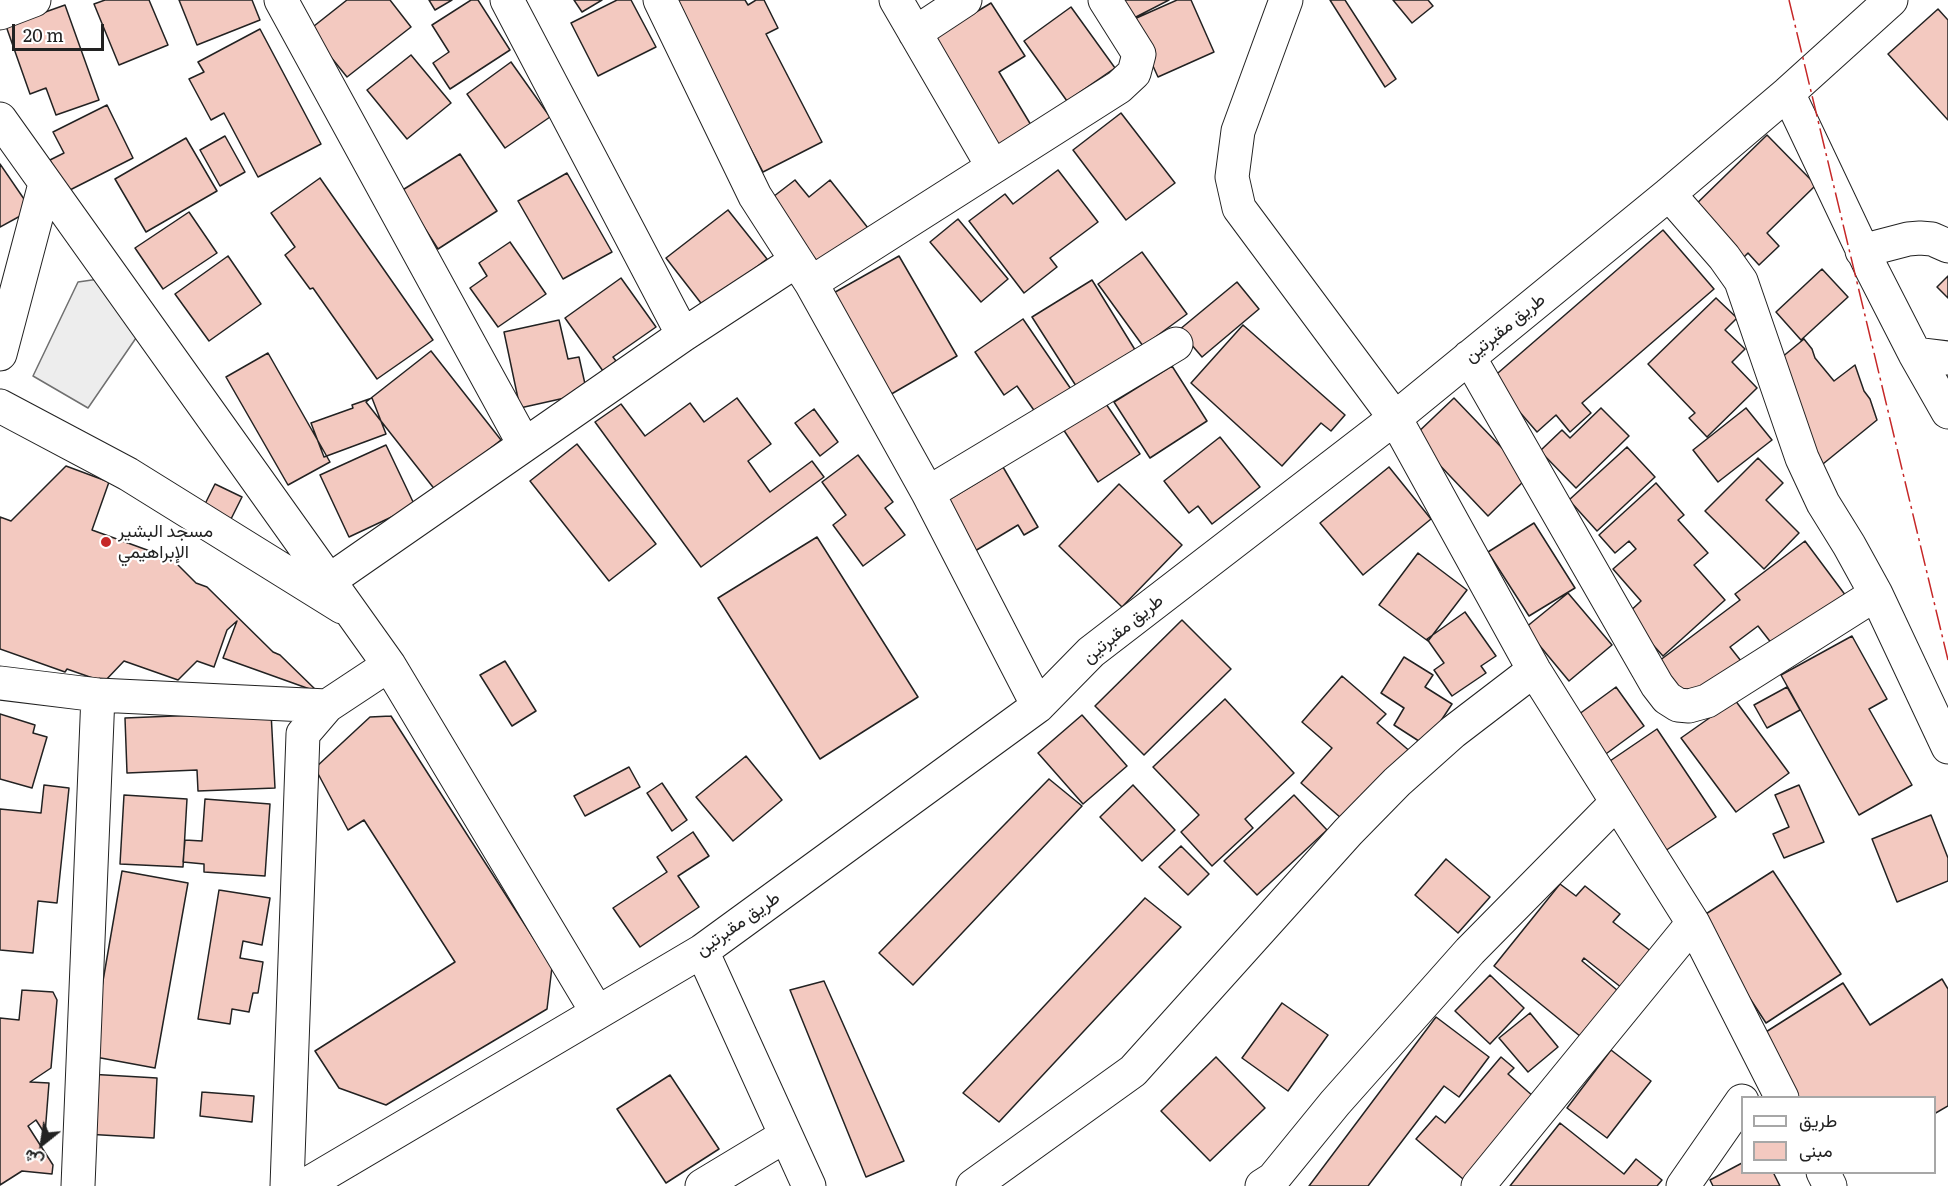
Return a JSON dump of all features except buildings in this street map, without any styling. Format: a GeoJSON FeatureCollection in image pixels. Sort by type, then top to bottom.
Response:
{"type":"FeatureCollection","features":[{"type":"Feature","properties":{"kind":"street"},"geometry":{"type":"LineString","coordinates":[[0,13],[34,0]]}},
{"type":"Feature","properties":{"kind":"street"},"geometry":{"type":"LineString","coordinates":[[281,0],[524,444]]}},
{"type":"Feature","properties":{"kind":"street"},"geometry":{"type":"LineString","coordinates":[[507,0],[683,334]]}},
{"type":"Feature","properties":{"kind":"street"},"geometry":{"type":"LineString","coordinates":[[660,0],[754,196],[803,272],[928,493],[1038,706]]}},
{"type":"Feature","properties":{"kind":"street"},"geometry":{"type":"LineString","coordinates":[[896,0],[993,166]]}},
{"type":"Feature","properties":{"kind":"street"},"geometry":{"type":"LineString","coordinates":[[915,33],[965,0]]}},
{"type":"Feature","properties":{"kind":"street"},"geometry":{"type":"LineString","coordinates":[[330,580],[683,334],[803,272],[993,166],[1119,87],[1134,73],[1139,54],[1105,0]]}},
{"type":"Feature","properties":{"kind":"street"},"geometry":{"type":"LineString","coordinates":[[1286,0],[1238,132],[1232,177],[1239,208],[1395,418],[1534,670],[1693,923],[1781,1096]]}},
{"type":"Feature","properties":{"kind":"street","name":"طريق مقبرتين"},"geometry":{"type":"LineString","coordinates":[[304,1186],[702,951],[1038,706],[1091,652],[1395,418],[1669,195],[1788,93],[1891,0]]}},
{"type":"Feature","properties":{"kind":"street"},"geometry":{"type":"LineString","coordinates":[[1788,93],[1862,251],[1948,412]]}},
{"type":"Feature","properties":{"kind":"street"},"geometry":{"type":"LineString","coordinates":[[0,119],[389,665],[597,1012]]}},
{"type":"Feature","properties":{"kind":"street"},"geometry":{"type":"LineString","coordinates":[[0,354],[45,184]]}},
{"type":"Feature","properties":{"kind":"street"},"geometry":{"type":"LineString","coordinates":[[1669,195],[1724,257],[1741,281],[1802,458],[1823,503],[1876,594],[1948,747]]}},
{"type":"Feature","properties":{"kind":"street"},"geometry":{"type":"LineString","coordinates":[[1862,251],[1920,238],[1932,239],[1948,246]]}},
{"type":"Feature","properties":{"kind":"street"},"geometry":{"type":"LineString","coordinates":[[928,493],[1176,344]]}},
{"type":"Feature","properties":{"kind":"street"},"geometry":{"type":"LineString","coordinates":[[1915,354],[1948,358]]}},
{"type":"Feature","properties":{"kind":"street"},"geometry":{"type":"LineString","coordinates":[[1469,357],[1651,675],[1667,698],[1678,705],[1689,706],[1707,701],[1876,594]]}},
{"type":"Feature","properties":{"kind":"street"},"geometry":{"type":"LineString","coordinates":[[0,406],[128,474],[353,613]]}},
{"type":"Feature","properties":{"kind":"street"},"geometry":{"type":"LineString","coordinates":[[287,1186],[303,734],[327,706],[389,665]]}},
{"type":"Feature","properties":{"kind":"street"},"geometry":{"type":"LineString","coordinates":[[973,1186],[1133,1071],[1340,841],[1397,782],[1453,732],[1534,670]]}},
{"type":"Feature","properties":{"kind":"street"},"geometry":{"type":"LineString","coordinates":[[0,683],[98,694],[327,706]]}},
{"type":"Feature","properties":{"kind":"street"},"geometry":{"type":"LineString","coordinates":[[78,1186],[98,694]]}},
{"type":"Feature","properties":{"kind":"street"},"geometry":{"type":"LineString","coordinates":[[1262,1186],[1272,1179],[1335,1103],[1470,951],[1617,802]]}},
{"type":"Feature","properties":{"kind":"street"},"geometry":{"type":"LineString","coordinates":[[1478,1186],[1693,923]]}},
{"type":"Feature","properties":{"kind":"street"},"geometry":{"type":"LineString","coordinates":[[702,951],[809,1186]]}},
{"type":"Feature","properties":{"kind":"street"},"geometry":{"type":"LineString","coordinates":[[1746,1096],[1766,1067]]}},
{"type":"Feature","properties":{"kind":"street"},"geometry":{"type":"LineString","coordinates":[[1683,1186],[1741,1103]]}},
{"type":"Feature","properties":{"kind":"street"},"geometry":{"type":"LineString","coordinates":[[702,1186],[785,1136]]}},
{"type":"Feature","properties":{"kind":"shaded area"},"geometry":{"type":"Polygon","coordinates":[[[106,278],[147,322],[88,408],[33,376],[78,282],[106,278]]]}},
{"type":"Feature","properties":{"kind":"power"},"geometry":{"type":"LineString","coordinates":[[1789,0],[1948,660]]}},
{"type":"Feature","properties":{"kind":"place","name":"مسجد البشير الإبراهيمي"},"geometry":{"type":"Point","coordinates":[106,542]}}]}
